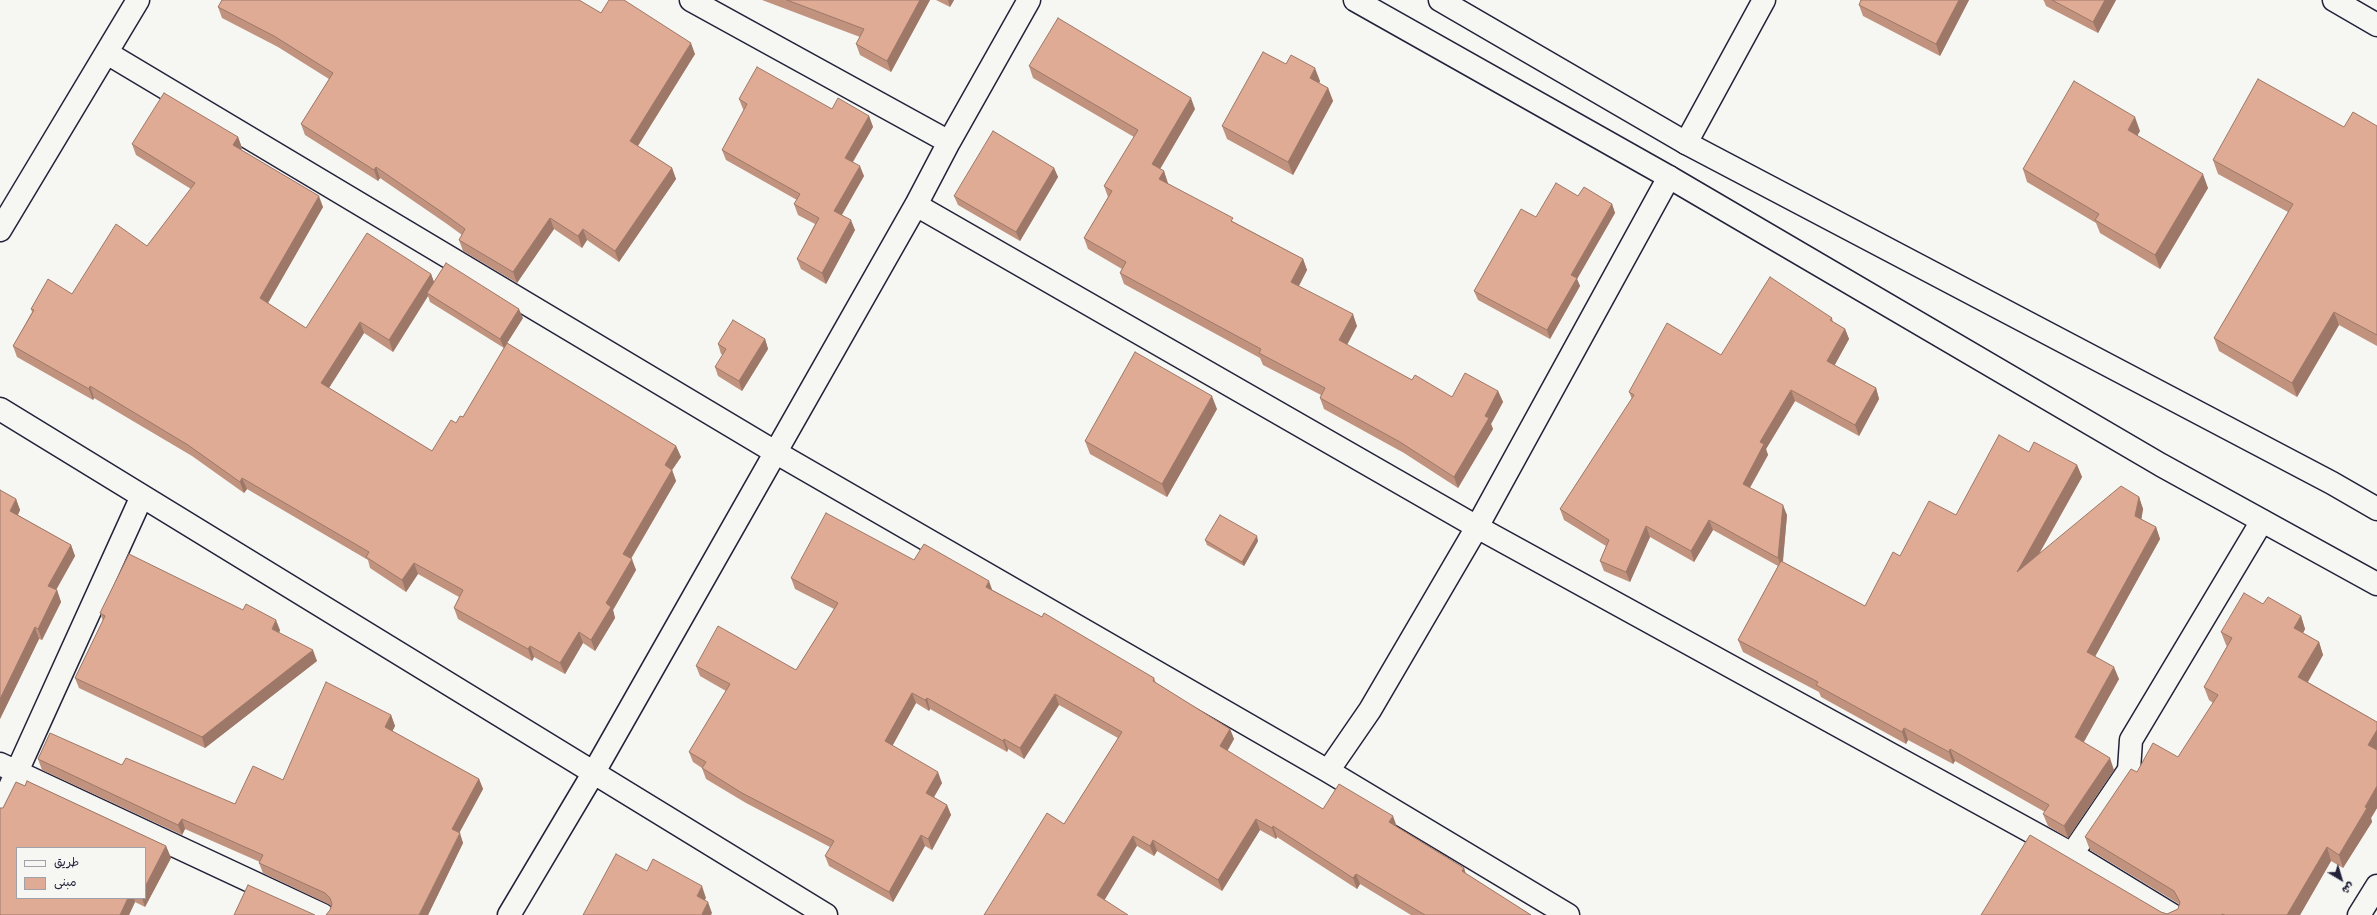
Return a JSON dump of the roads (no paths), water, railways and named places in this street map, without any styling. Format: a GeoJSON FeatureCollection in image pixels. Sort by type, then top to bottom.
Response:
{"type":"FeatureCollection","features":[{"type":"Feature","properties":{"kind":"street"},"geometry":{"type":"LineString","coordinates":[[0,230],[138,0]]}},
{"type":"Feature","properties":{"kind":"street"},"geometry":{"type":"LineString","coordinates":[[691,0],[949,142]]}},
{"type":"Feature","properties":{"kind":"street"},"geometry":{"type":"LineString","coordinates":[[509,915],[594,772],[916,205],[949,142],[1029,0]]}},
{"type":"Feature","properties":{"kind":"street"},"geometry":{"type":"LineString","coordinates":[[1355,0],[1669,177],[2161,465],[2377,584]]}},
{"type":"Feature","properties":{"kind":"street"},"geometry":{"type":"LineString","coordinates":[[1440,0],[1686,143],[2332,483],[2377,509]]}},
{"type":"Feature","properties":{"kind":"street"},"geometry":{"type":"LineString","coordinates":[[1686,143],[1764,0]]}},
{"type":"Feature","properties":{"kind":"street"},"geometry":{"type":"LineString","coordinates":[[2334,0],[2377,25]]}},
{"type":"Feature","properties":{"kind":"street"},"geometry":{"type":"LineString","coordinates":[[107,53],[775,452],[1328,771],[1568,915]]}},
{"type":"Feature","properties":{"kind":"street"},"geometry":{"type":"LineString","coordinates":[[1328,771],[1370,710],[1477,527],[1669,177]]}},
{"type":"Feature","properties":{"kind":"street"},"geometry":{"type":"LineString","coordinates":[[916,205],[1477,527],[2072,854],[2172,915]]}},
{"type":"Feature","properties":{"kind":"street"},"geometry":{"type":"LineString","coordinates":[[0,409],[826,915]]}},
{"type":"Feature","properties":{"kind":"street"},"geometry":{"type":"LineString","coordinates":[[0,808],[8,768],[142,496]]}},
{"type":"Feature","properties":{"kind":"street"},"geometry":{"type":"LineString","coordinates":[[2072,854],[2129,770],[2131,740],[2262,521]]}},
{"type":"Feature","properties":{"kind":"street"},"geometry":{"type":"LineString","coordinates":[[8,768],[323,915]]}},
{"type":"Feature","properties":{"kind":"street"},"geometry":{"type":"LineString","coordinates":[[2359,915],[2377,886]]}}]}
